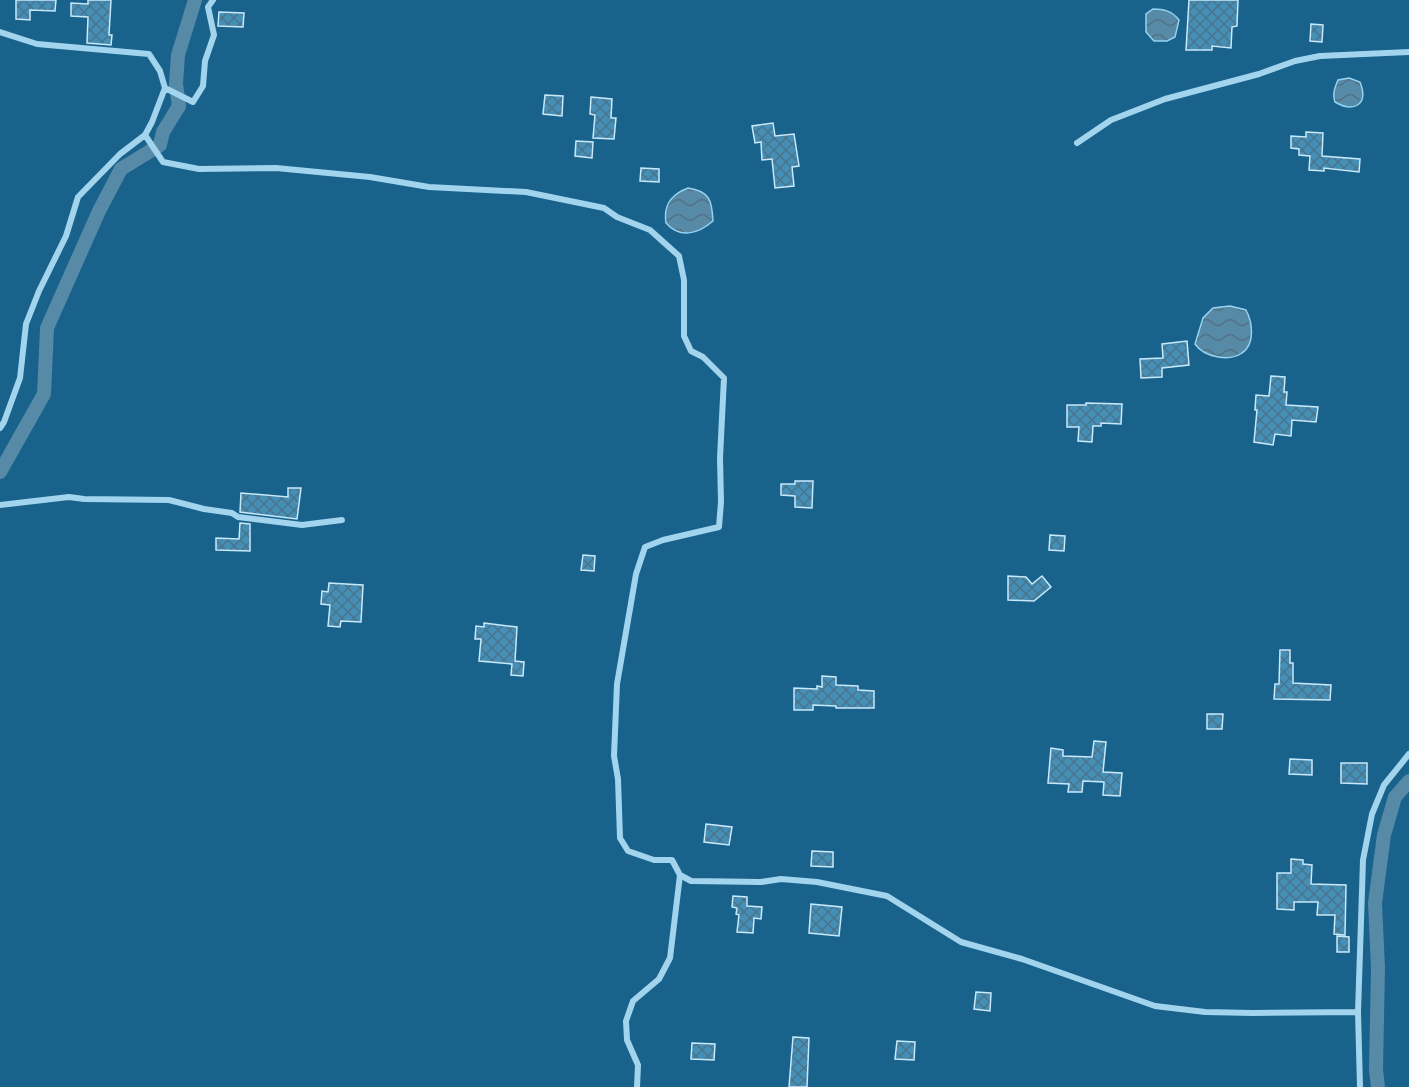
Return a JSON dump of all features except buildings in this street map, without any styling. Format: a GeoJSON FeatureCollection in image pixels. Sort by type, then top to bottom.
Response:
{"type":"FeatureCollection","features":[{"type":"Feature","properties":{"kind":"street"},"geometry":{"type":"LineString","coordinates":[[165,88],[192,102],[203,86],[205,61],[214,35],[208,7],[213,0]]}},
{"type":"Feature","properties":{"kind":"street"},"geometry":{"type":"LineString","coordinates":[[0,32],[37,44],[149,54],[160,71],[165,88],[153,122],[145,135],[120,154],[78,197],[66,236],[39,291],[26,324],[20,378],[0,428]]}},
{"type":"Feature","properties":{"kind":"street"},"geometry":{"type":"LineString","coordinates":[[1077,143],[1111,120],[1165,99],[1248,77],[1295,61],[1320,56],[1409,52]]}},
{"type":"Feature","properties":{"kind":"street"},"geometry":{"type":"LineString","coordinates":[[145,135],[164,162],[199,169],[276,168],[370,177],[429,187],[526,192],[604,208],[617,217],[650,230],[679,256],[684,280],[684,336],[691,351],[703,357],[724,378],[719,527],[663,540],[645,547],[636,574],[616,684],[614,756],[618,779],[620,838],[628,851],[654,860],[672,860],[680,875],[691,881],[761,882],[781,879],[817,882],[887,896],[962,942],[1022,959],[1155,1006],[1205,1012],[1358,1012]]}},
{"type":"Feature","properties":{"kind":"street"},"geometry":{"type":"LineString","coordinates":[[0,505],[69,496],[84,499],[169,500],[232,513],[238,517],[302,525],[342,520]]}},
{"type":"Feature","properties":{"kind":"street"},"geometry":{"type":"LineString","coordinates":[[1360,1087],[1358,1012],[1363,860],[1372,814],[1384,785],[1409,754]]}},
{"type":"Feature","properties":{"kind":"street"},"geometry":{"type":"LineString","coordinates":[[637,1087],[638,1065],[627,1040],[626,1021],[633,1001],[660,979],[670,958],[680,875]]}},
{"type":"Feature","properties":{"kind":"water"},"geometry":{"type":"Polygon","coordinates":[[[1153,9],[1168,11],[1179,20],[1175,37],[1167,41],[1154,41],[1146,32],[1146,14],[1153,9]]]}},
{"type":"Feature","properties":{"kind":"water"},"geometry":{"type":"Polygon","coordinates":[[[1349,78],[1360,82],[1362,90],[1361,101],[1354,107],[1342,105],[1334,99],[1338,80],[1349,78]]]}},
{"type":"Feature","properties":{"kind":"water"},"geometry":{"type":"Polygon","coordinates":[[[688,188],[705,194],[712,208],[713,221],[695,232],[683,233],[671,228],[666,223],[665,216],[667,205],[673,197],[688,188]]]}},
{"type":"Feature","properties":{"kind":"water"},"geometry":{"type":"Polygon","coordinates":[[[1230,306],[1246,310],[1252,332],[1249,344],[1237,356],[1224,358],[1210,355],[1195,344],[1203,318],[1213,308],[1230,306]]]}},
{"type":"Feature","properties":{"kind":"waterway"},"geometry":{"type":"LineString","coordinates":[[0,472],[44,394],[47,328],[99,211],[121,169],[160,145],[163,132],[179,106],[176,84],[178,55],[195,0]]}},
{"type":"Feature","properties":{"kind":"waterway"},"geometry":{"type":"LineString","coordinates":[[1378,1087],[1376,1070],[1378,968],[1375,903],[1384,835],[1395,797],[1409,781]]}}]}
